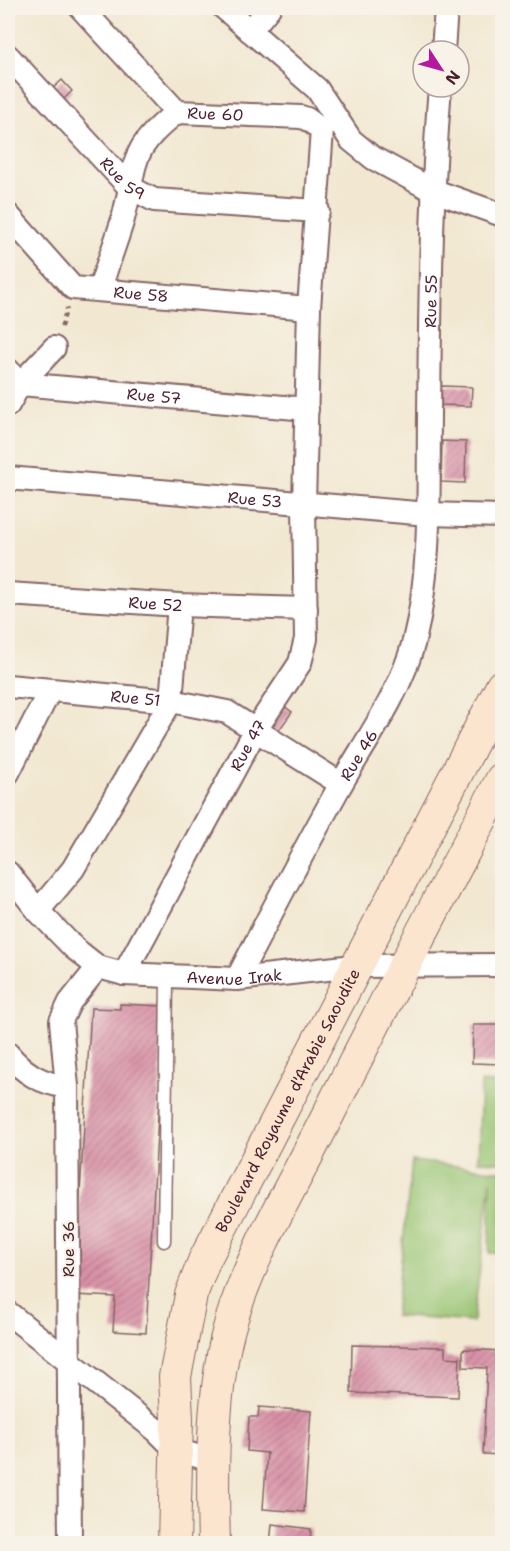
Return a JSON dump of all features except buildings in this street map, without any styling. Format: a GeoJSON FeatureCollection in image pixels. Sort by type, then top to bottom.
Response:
{"type":"FeatureCollection","features":[{"type":"Feature","properties":{"kind":"main road","name":"Boulevard Royaume d'Arabie Saoudite"},"geometry":{"type":"LineString","coordinates":[[174,1544],[175,1377],[194,1286],[204,1261],[354,966],[502,686]]}},
{"type":"Feature","properties":{"kind":"main road"},"geometry":{"type":"LineString","coordinates":[[214,1544],[211,1460],[222,1367],[231,1319],[253,1264],[404,964],[502,779]]}},
{"type":"Feature","properties":{"kind":"street","name":"Rue 60"},"geometry":{"type":"LineString","coordinates":[[81,8],[177,112],[301,117],[330,125]]}},
{"type":"Feature","properties":{"kind":"street"},"geometry":{"type":"LineString","coordinates":[[224,8],[317,89],[330,125],[373,158],[432,190],[502,215]]}},
{"type":"Feature","properties":{"kind":"street"},"geometry":{"type":"LineString","coordinates":[[250,31],[269,8]]}},
{"type":"Feature","properties":{"kind":"street"},"geometry":{"type":"LineString","coordinates":[[444,39],[446,8]]}},
{"type":"Feature","properties":{"kind":"street","name":"Rue 59"},"geometry":{"type":"LineString","coordinates":[[8,56],[129,187],[154,200],[318,211]]}},
{"type":"Feature","properties":{"kind":"street","name":"Rue 55"},"geometry":{"type":"LineString","coordinates":[[428,514],[432,190],[439,99]]}},
{"type":"Feature","properties":{"kind":"street"},"geometry":{"type":"LineString","coordinates":[[100,289],[123,219],[135,158],[149,136],[177,112]]}},
{"type":"Feature","properties":{"kind":"street","name":"Rue 47"},"geometry":{"type":"LineString","coordinates":[[124,974],[255,731],[300,663],[306,639],[304,504],[309,308],[318,211],[330,125]]}},
{"type":"Feature","properties":{"kind":"street"},"geometry":{"type":"LineString","coordinates":[[8,215],[73,288]]}},
{"type":"Feature","properties":{"kind":"street","name":"Rue 58"},"geometry":{"type":"LineString","coordinates":[[73,288],[309,308]]}},
{"type":"Feature","properties":{"kind":"street"},"geometry":{"type":"LineString","coordinates":[[8,405],[14,377],[54,348]]}},
{"type":"Feature","properties":{"kind":"street","name":"Rue 57"},"geometry":{"type":"LineString","coordinates":[[14,377],[307,409]]}},
{"type":"Feature","properties":{"kind":"street","name":"Rue 53"},"geometry":{"type":"LineString","coordinates":[[8,478],[428,514],[502,516]]}},
{"type":"Feature","properties":{"kind":"street","name":"Rue 46"},"geometry":{"type":"LineString","coordinates":[[237,979],[396,685],[413,642],[423,591],[428,514]]}},
{"type":"Feature","properties":{"kind":"street","name":"Rue 52"},"geometry":{"type":"LineString","coordinates":[[8,594],[306,609]]}},
{"type":"Feature","properties":{"kind":"street"},"geometry":{"type":"LineString","coordinates":[[38,911],[73,869],[171,701],[179,604]]}},
{"type":"Feature","properties":{"kind":"street","name":"Rue 51"},"geometry":{"type":"LineString","coordinates":[[8,686],[171,701],[227,712],[341,783]]}},
{"type":"Feature","properties":{"kind":"street"},"geometry":{"type":"LineString","coordinates":[[8,773],[50,690]]}},
{"type":"Feature","properties":{"kind":"street","name":"Avenue Irak"},"geometry":{"type":"LineString","coordinates":[[8,873],[38,911],[74,948],[98,967],[124,974],[237,979],[354,966],[502,965]]}},
{"type":"Feature","properties":{"kind":"street","name":"Rue 36"},"geometry":{"type":"LineString","coordinates":[[70,1544],[67,1087],[61,1021],[70,1002],[98,967]]}},
{"type":"Feature","properties":{"kind":"street"},"geometry":{"type":"LineString","coordinates":[[12,1067],[48,1084],[67,1087]]}},
{"type":"Feature","properties":{"kind":"street"},"geometry":{"type":"LineString","coordinates":[[8,1313],[68,1363],[150,1425],[176,1450],[211,1460]]}},
{"type":"Feature","properties":{"kind":"lane"},"geometry":{"type":"LineString","coordinates":[[164,1241],[167,977]]}},
{"type":"Feature","properties":{"kind":"path"},"geometry":{"type":"LineString","coordinates":[[54,348],[73,288]]}},
{"type":"Feature","properties":{"kind":"green space"},"geometry":{"type":"Polygon","coordinates":[[[481,1082],[502,1084],[502,1162],[478,1161],[481,1082]]]}},
{"type":"Feature","properties":{"kind":"green space"},"geometry":{"type":"Polygon","coordinates":[[[412,1161],[502,1171],[502,1253],[489,1253],[491,1180],[473,1322],[395,1316],[412,1161]]]}}]}
